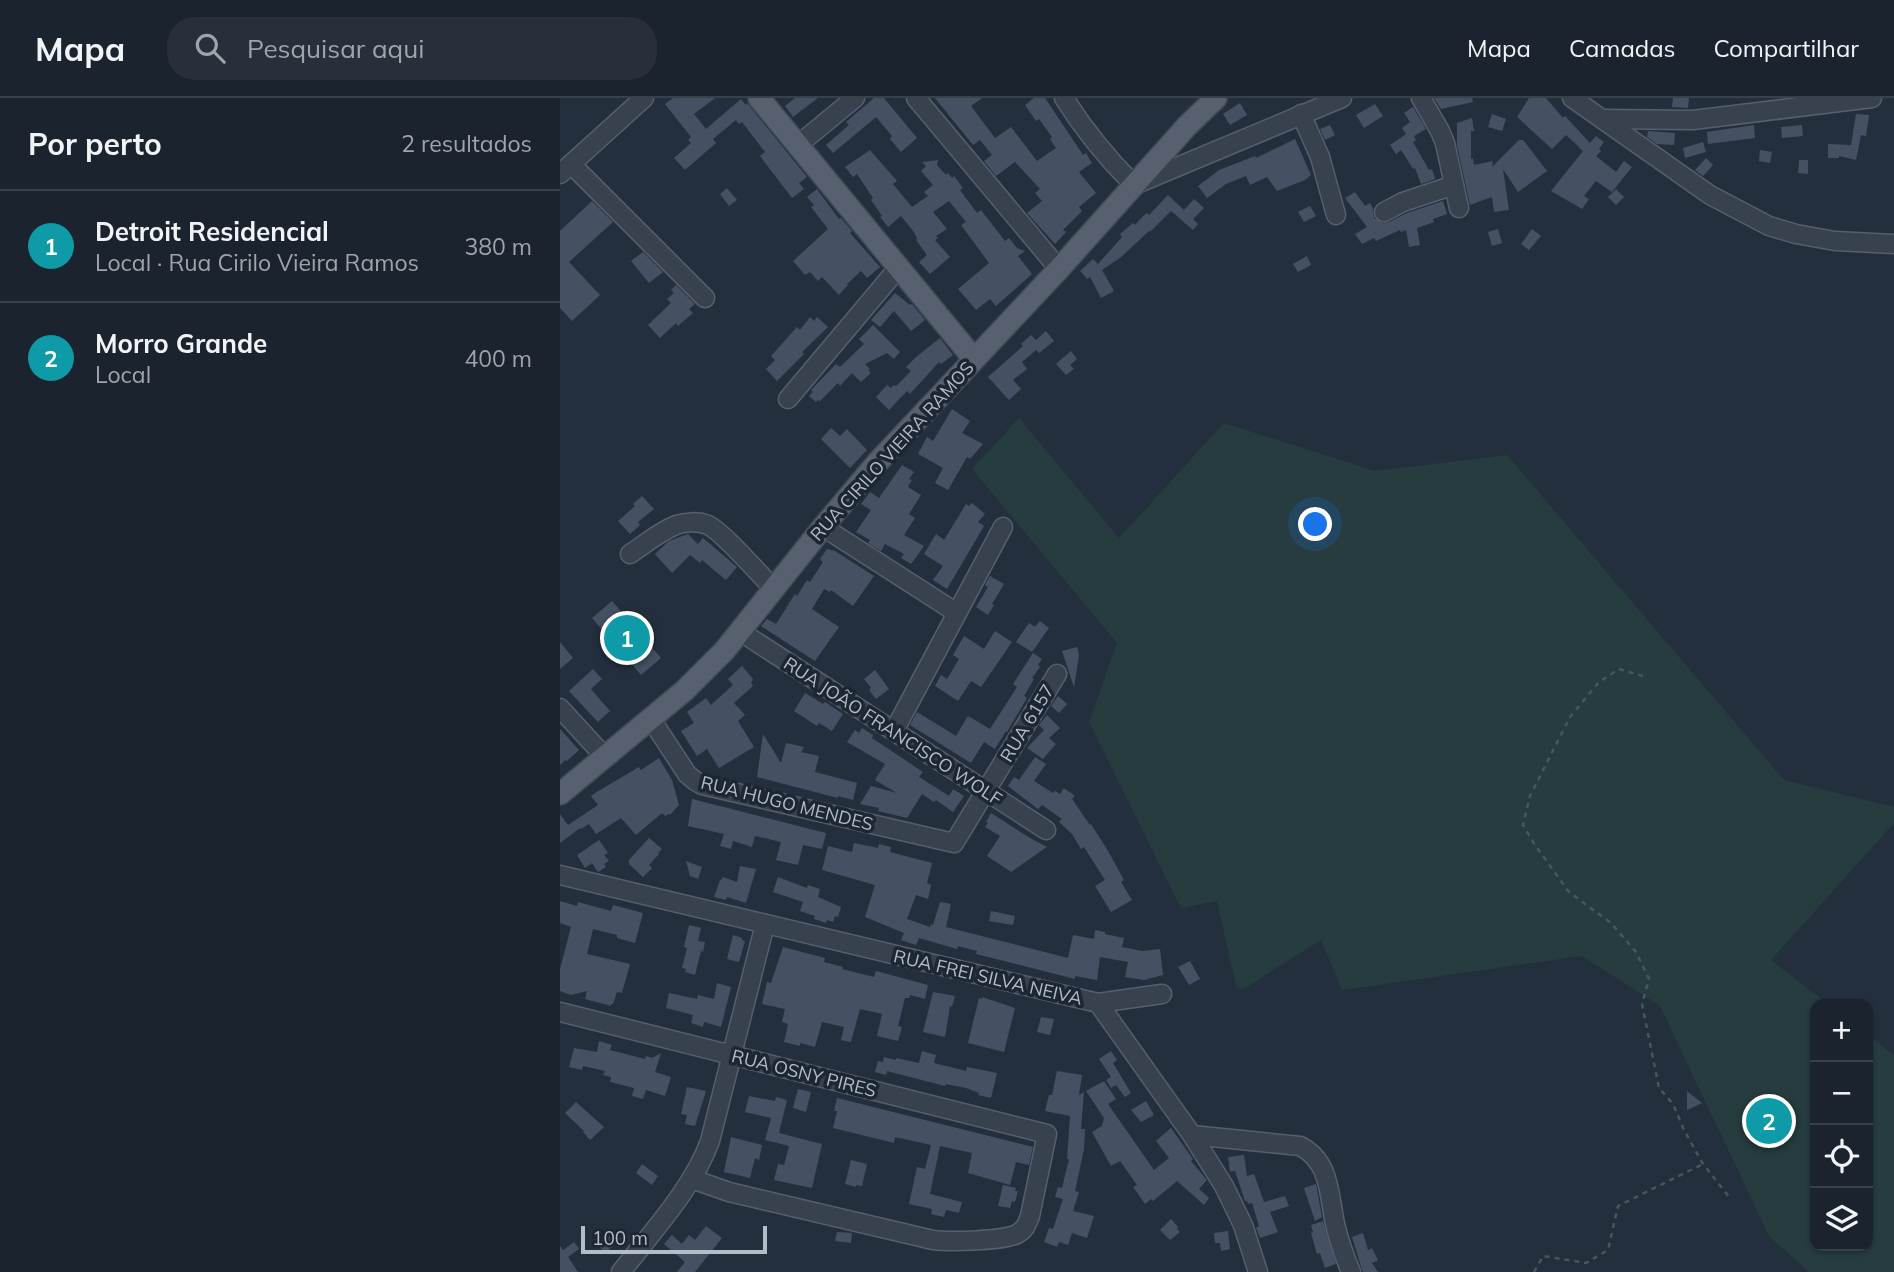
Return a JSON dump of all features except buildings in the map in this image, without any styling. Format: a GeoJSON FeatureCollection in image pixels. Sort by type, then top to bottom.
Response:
{"type":"FeatureCollection","features":[{"type":"Feature","properties":{"kind":"main road"},"geometry":{"type":"LineString","coordinates":[[760,98],[974,359]]}},
{"type":"Feature","properties":{"kind":"main road","name":"RUA CIRILO VIEIRA RAMOS"},"geometry":{"type":"LineString","coordinates":[[560,794],[704,672],[741,632],[876,464],[1059,269],[1187,126],[1216,98]]}},
{"type":"Feature","properties":{"kind":"street"},"geometry":{"type":"LineString","coordinates":[[644,98],[566,169],[705,298]]}},
{"type":"Feature","properties":{"kind":"street"},"geometry":{"type":"LineString","coordinates":[[798,145],[855,98]]}},
{"type":"Feature","properties":{"kind":"street"},"geometry":{"type":"LineString","coordinates":[[916,98],[1059,269]]}},
{"type":"Feature","properties":{"kind":"street"},"geometry":{"type":"LineString","coordinates":[[1064,98],[1082,127],[1134,185],[1342,98]]}},
{"type":"Feature","properties":{"kind":"street"},"geometry":{"type":"LineString","coordinates":[[1420,98],[1445,143],[1459,208]]}},
{"type":"Feature","properties":{"kind":"street"},"geometry":{"type":"LineString","coordinates":[[1572,98],[1710,195],[1769,226],[1835,241],[1890,244]]}},
{"type":"Feature","properties":{"kind":"street"},"geometry":{"type":"LineString","coordinates":[[1603,119],[1693,120],[1872,98]]}},
{"type":"Feature","properties":{"kind":"street"},"geometry":{"type":"LineString","coordinates":[[1301,114],[1320,157],[1336,215]]}},
{"type":"Feature","properties":{"kind":"street"},"geometry":{"type":"LineString","coordinates":[[1384,212],[1454,185]]}},
{"type":"Feature","properties":{"kind":"street"},"geometry":{"type":"LineString","coordinates":[[788,399],[898,267]]}},
{"type":"Feature","properties":{"kind":"street"},"geometry":{"type":"LineString","coordinates":[[630,554],[678,524],[694,522],[708,525],[774,589]]}},
{"type":"Feature","properties":{"kind":"street"},"geometry":{"type":"LineString","coordinates":[[823,527],[957,613]]}},
{"type":"Feature","properties":{"kind":"street"},"geometry":{"type":"LineString","coordinates":[[894,731],[1003,527]]}},
{"type":"Feature","properties":{"kind":"street","name":"RUA JOÃO FRANCISCO WOLF"},"geometry":{"type":"LineString","coordinates":[[741,632],[1046,830]]}},
{"type":"Feature","properties":{"kind":"street","name":"RUA 6157"},"geometry":{"type":"LineString","coordinates":[[954,844],[1057,674]]}},
{"type":"Feature","properties":{"kind":"street"},"geometry":{"type":"LineString","coordinates":[[560,708],[605,757]]}},
{"type":"Feature","properties":{"kind":"street","name":"RUA HUGO MENDES"},"geometry":{"type":"LineString","coordinates":[[651,719],[687,774],[702,785],[954,844]]}},
{"type":"Feature","properties":{"kind":"street","name":"RUA FREI SILVA NEIVA"},"geometry":{"type":"LineString","coordinates":[[560,875],[1098,1003],[1192,1135],[1224,1186],[1258,1272]]}},
{"type":"Feature","properties":{"kind":"street"},"geometry":{"type":"LineString","coordinates":[[621,1272],[703,1161],[765,924]]}},
{"type":"Feature","properties":{"kind":"street"},"geometry":{"type":"LineString","coordinates":[[1098,1003],[1162,995]]}},
{"type":"Feature","properties":{"kind":"street","name":"RUA OSNY PIRES"},"geometry":{"type":"LineString","coordinates":[[560,1012],[1047,1133],[1026,1227],[1018,1234],[996,1238],[933,1240],[729,1192],[692,1179]]}},
{"type":"Feature","properties":{"kind":"street"},"geometry":{"type":"LineString","coordinates":[[1192,1135],[1300,1146],[1311,1152],[1321,1165],[1326,1179],[1336,1227],[1351,1272]]}},
{"type":"Feature","properties":{"kind":"path"},"geometry":{"type":"LineString","coordinates":[[1643,676],[1619,669],[1599,681],[1570,717],[1530,796],[1523,825],[1569,892],[1611,923],[1636,951],[1649,979],[1642,1004],[1658,1088],[1673,1104],[1703,1164],[1730,1198]]}},
{"type":"Feature","properties":{"kind":"path"},"geometry":{"type":"LineString","coordinates":[[1534,1272],[1543,1256],[1586,1263],[1608,1250],[1618,1206],[1703,1164]]}},
{"type":"Feature","properties":{"kind":"green space"},"geometry":{"type":"Polygon","coordinates":[[[1019,418],[1119,538],[1224,423],[1375,471],[1507,455],[1784,780],[1894,807],[1894,823],[1771,960],[1822,999],[1810,999],[1810,1251],[1873,1251],[1873,1039],[1894,1055],[1894,1272],[1809,1272],[1769,1236],[1660,1006],[1582,956],[1342,990],[1321,940],[1242,990],[1236,986],[1217,901],[1181,908],[1089,722],[1117,643],[972,469],[1019,418]]]}},
{"type":"Feature","properties":{"kind":"place","name":"Detroit Residencial"},"geometry":{"type":"Point","coordinates":[627,638]}},
{"type":"Feature","properties":{"kind":"place","name":"Morro Grande"},"geometry":{"type":"Point","coordinates":[1769,1121]}}]}
